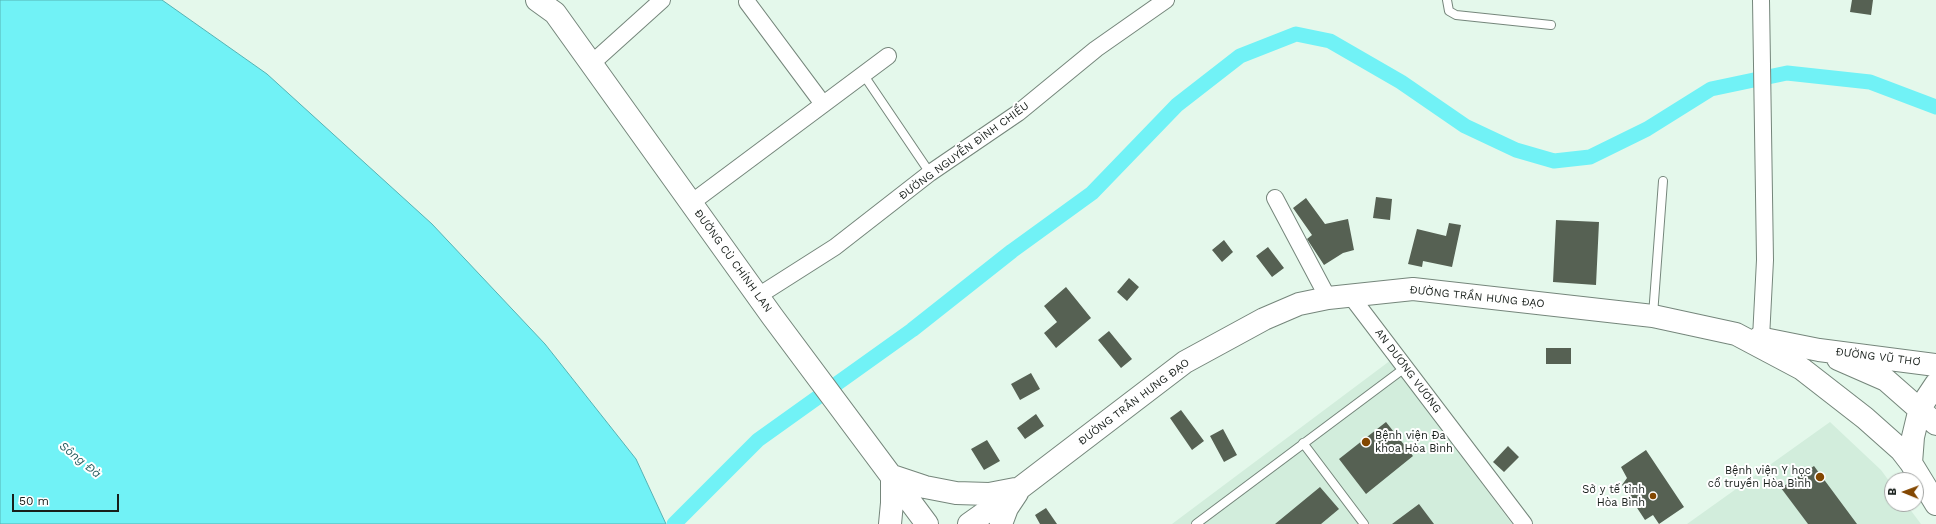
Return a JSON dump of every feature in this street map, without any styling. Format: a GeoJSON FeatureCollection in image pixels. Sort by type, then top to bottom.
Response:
{"type":"FeatureCollection","features":[{"type":"Feature","properties":{"kind":"main road","name":"ĐƯỜNG CÙ CHÍNH LAN"},"geometry":{"type":"LineString","coordinates":[[538,0],[555,13],[772,316],[874,450],[927,524]]}},
{"type":"Feature","properties":{"kind":"main road","name":"ĐƯỜNG TRẦN HƯNG ĐẠO"},"geometry":{"type":"LineString","coordinates":[[969,524],[1020,488],[1186,362],[1264,319],[1299,304],[1328,298],[1413,289],[1653,316],[1736,334],[1802,369],[1865,418],[1901,450],[1911,463],[1936,504]]}},
{"type":"Feature","properties":{"kind":"main road"},"geometry":{"type":"LineString","coordinates":[[1736,334],[1819,350],[1886,380],[1920,408],[1936,424]]}},
{"type":"Feature","properties":{"kind":"main road","name":"ĐƯỜNG VŨ THƠ"},"geometry":{"type":"LineString","coordinates":[[1819,350],[1936,365]]}},
{"type":"Feature","properties":{"kind":"main road"},"geometry":{"type":"LineString","coordinates":[[1911,463],[1913,437],[1920,408],[1936,384]]}},
{"type":"Feature","properties":{"kind":"main road"},"geometry":{"type":"LineString","coordinates":[[890,524],[892,476],[924,487],[962,493],[989,494],[1020,488]]}},
{"type":"Feature","properties":{"kind":"main road"},"geometry":{"type":"LineString","coordinates":[[1001,524],[1007,508],[1020,488]]}},
{"type":"Feature","properties":{"kind":"street"},"geometry":{"type":"LineString","coordinates":[[591,64],[662,0]]}},
{"type":"Feature","properties":{"kind":"street","name":"ĐƯỜNG NGUYỄN ĐÌNH CHIỂU"},"geometry":{"type":"LineString","coordinates":[[758,296],[835,247],[930,173],[1018,112],[1096,49],[1166,0]]}},
{"type":"Feature","properties":{"kind":"street"},"geometry":{"type":"LineString","coordinates":[[1760,338],[1765,260],[1761,0]]}},
{"type":"Feature","properties":{"kind":"street"},"geometry":{"type":"LineString","coordinates":[[748,1],[823,104]]}},
{"type":"Feature","properties":{"kind":"street"},"geometry":{"type":"LineString","coordinates":[[691,203],[888,56]]}},
{"type":"Feature","properties":{"kind":"street"},"geometry":{"type":"LineString","coordinates":[[1275,198],[1328,298]]}},
{"type":"Feature","properties":{"kind":"street","name":"AN DƯƠNG VƯƠNG"},"geometry":{"type":"LineString","coordinates":[[1350,295],[1524,524]]}},
{"type":"Feature","properties":{"kind":"lane"},"geometry":{"type":"LineString","coordinates":[[1447,0],[1449,11],[1456,15],[1551,25]]}},
{"type":"Feature","properties":{"kind":"lane"},"geometry":{"type":"LineString","coordinates":[[863,74],[930,173]]}},
{"type":"Feature","properties":{"kind":"lane"},"geometry":{"type":"LineString","coordinates":[[1653,316],[1663,181]]}},
{"type":"Feature","properties":{"kind":"lane"},"geometry":{"type":"LineString","coordinates":[[1196,524],[1406,367]]}},
{"type":"Feature","properties":{"kind":"lane"},"geometry":{"type":"LineString","coordinates":[[1304,443],[1364,524]]}},
{"type":"Feature","properties":{"kind":"shaded area","name":"Bệnh viện Đa khoa Hòa Bình"},"geometry":{"type":"Polygon","coordinates":[[[1391,360],[1512,524],[1172,524],[1391,360]]]}},
{"type":"Feature","properties":{"kind":"shaded area","name":"Bệnh viện Y học cổ truyền Hòa Bình"},"geometry":{"type":"Polygon","coordinates":[[[1830,422],[1884,474],[1884,512],[1912,512],[1921,524],[1687,524],[1830,422]]]}},
{"type":"Feature","properties":{"kind":"water","name":"Sông Đà"},"geometry":{"type":"Polygon","coordinates":[[[0,0],[162,0],[267,74],[432,224],[545,344],[636,459],[666,524],[0,524],[0,0]]]}},
{"type":"Feature","properties":{"kind":"building"},"geometry":{"type":"Polygon","coordinates":[[[1852,0],[1873,0],[1871,15],[1850,12],[1852,0]]]}},
{"type":"Feature","properties":{"kind":"building"},"geometry":{"type":"Polygon","coordinates":[[[1376,197],[1392,199],[1390,220],[1373,218],[1376,197]]]}},
{"type":"Feature","properties":{"kind":"building"},"geometry":{"type":"Polygon","coordinates":[[[1306,198],[1325,224],[1348,219],[1354,250],[1343,253],[1324,265],[1307,239],[1312,235],[1293,208],[1306,198]]]}},
{"type":"Feature","properties":{"kind":"building"},"geometry":{"type":"Polygon","coordinates":[[[1556,220],[1599,222],[1596,285],[1553,282],[1556,220]]]}},
{"type":"Feature","properties":{"kind":"building"},"geometry":{"type":"Polygon","coordinates":[[[1449,223],[1461,225],[1452,267],[1423,261],[1422,267],[1408,264],[1417,229],[1446,236],[1449,223]]]}},
{"type":"Feature","properties":{"kind":"building"},"geometry":{"type":"Polygon","coordinates":[[[1224,240],[1233,252],[1222,262],[1212,250],[1224,240]]]}},
{"type":"Feature","properties":{"kind":"building"},"geometry":{"type":"Polygon","coordinates":[[[1268,247],[1284,268],[1272,277],[1256,256],[1268,247]]]}},
{"type":"Feature","properties":{"kind":"building"},"geometry":{"type":"Polygon","coordinates":[[[1129,278],[1139,287],[1127,301],[1117,292],[1129,278]]]}},
{"type":"Feature","properties":{"kind":"building"},"geometry":{"type":"Polygon","coordinates":[[[1066,287],[1091,318],[1056,348],[1044,333],[1057,322],[1044,306],[1066,287]]]}},
{"type":"Feature","properties":{"kind":"building"},"geometry":{"type":"Polygon","coordinates":[[[1109,331],[1132,359],[1121,368],[1098,340],[1109,331]]]}},
{"type":"Feature","properties":{"kind":"building"},"geometry":{"type":"Polygon","coordinates":[[[1546,348],[1571,348],[1571,364],[1546,364],[1546,348]]]}},
{"type":"Feature","properties":{"kind":"building"},"geometry":{"type":"Polygon","coordinates":[[[1031,373],[1040,389],[1020,400],[1011,384],[1031,373]]]}},
{"type":"Feature","properties":{"kind":"building"},"geometry":{"type":"Polygon","coordinates":[[[1181,410],[1204,441],[1192,450],[1170,418],[1181,410]]]}},
{"type":"Feature","properties":{"kind":"building"},"geometry":{"type":"Polygon","coordinates":[[[1036,414],[1044,426],[1025,439],[1017,428],[1036,414]]]}},
{"type":"Feature","properties":{"kind":"building"},"geometry":{"type":"Polygon","coordinates":[[[1386,422],[1413,456],[1366,494],[1339,459],[1386,422]]]}},
{"type":"Feature","properties":{"kind":"building"},"geometry":{"type":"Polygon","coordinates":[[[1223,429],[1237,455],[1224,462],[1210,436],[1223,429]]]}},
{"type":"Feature","properties":{"kind":"building"},"geometry":{"type":"Polygon","coordinates":[[[987,440],[1000,461],[984,470],[971,449],[987,440]]]}},
{"type":"Feature","properties":{"kind":"building"},"geometry":{"type":"Polygon","coordinates":[[[1508,446],[1519,457],[1504,472],[1493,462],[1508,446]]]}},
{"type":"Feature","properties":{"kind":"building","name":"Sở y tế tỉnh Hòa Bình"},"geometry":{"type":"Polygon","coordinates":[[[1646,450],[1684,507],[1659,524],[1653,515],[1645,520],[1622,485],[1627,478],[1621,467],[1646,450]]]}},
{"type":"Feature","properties":{"kind":"building"},"geometry":{"type":"Polygon","coordinates":[[[1814,466],[1857,524],[1808,524],[1781,488],[1814,466]]]}},
{"type":"Feature","properties":{"kind":"building"},"geometry":{"type":"Polygon","coordinates":[[[1320,487],[1339,509],[1321,524],[1275,524],[1320,487]]]}},
{"type":"Feature","properties":{"kind":"building"},"geometry":{"type":"Polygon","coordinates":[[[1419,504],[1434,524],[1392,524],[1419,504]]]}},
{"type":"Feature","properties":{"kind":"building"},"geometry":{"type":"Polygon","coordinates":[[[1046,508],[1057,524],[1040,524],[1035,515],[1046,508]]]}},
{"type":"Feature","properties":{"kind":"waterway"},"geometry":{"type":"LineString","coordinates":[[674,524],[758,440],[912,330],[1012,251],[1092,193],[1177,105],[1240,56],[1296,34],[1330,41],[1401,82],[1465,126],[1516,150],[1554,161],[1590,157],[1647,129],[1711,89],[1787,73],[1870,82],[1936,107]]}},
{"type":"Feature","properties":{"kind":"place","name":"Bệnh viện Đa khoa Hòa Bình"},"geometry":{"type":"Point","coordinates":[1366,442]}},
{"type":"Feature","properties":{"kind":"place","name":"Bệnh viện Y học cổ truyền Hòa Bình"},"geometry":{"type":"Point","coordinates":[1820,477]}},
{"type":"Feature","properties":{"kind":"place","name":"Sở y tế tỉnh Hòa Bình"},"geometry":{"type":"Point","coordinates":[1653,496]}}]}
